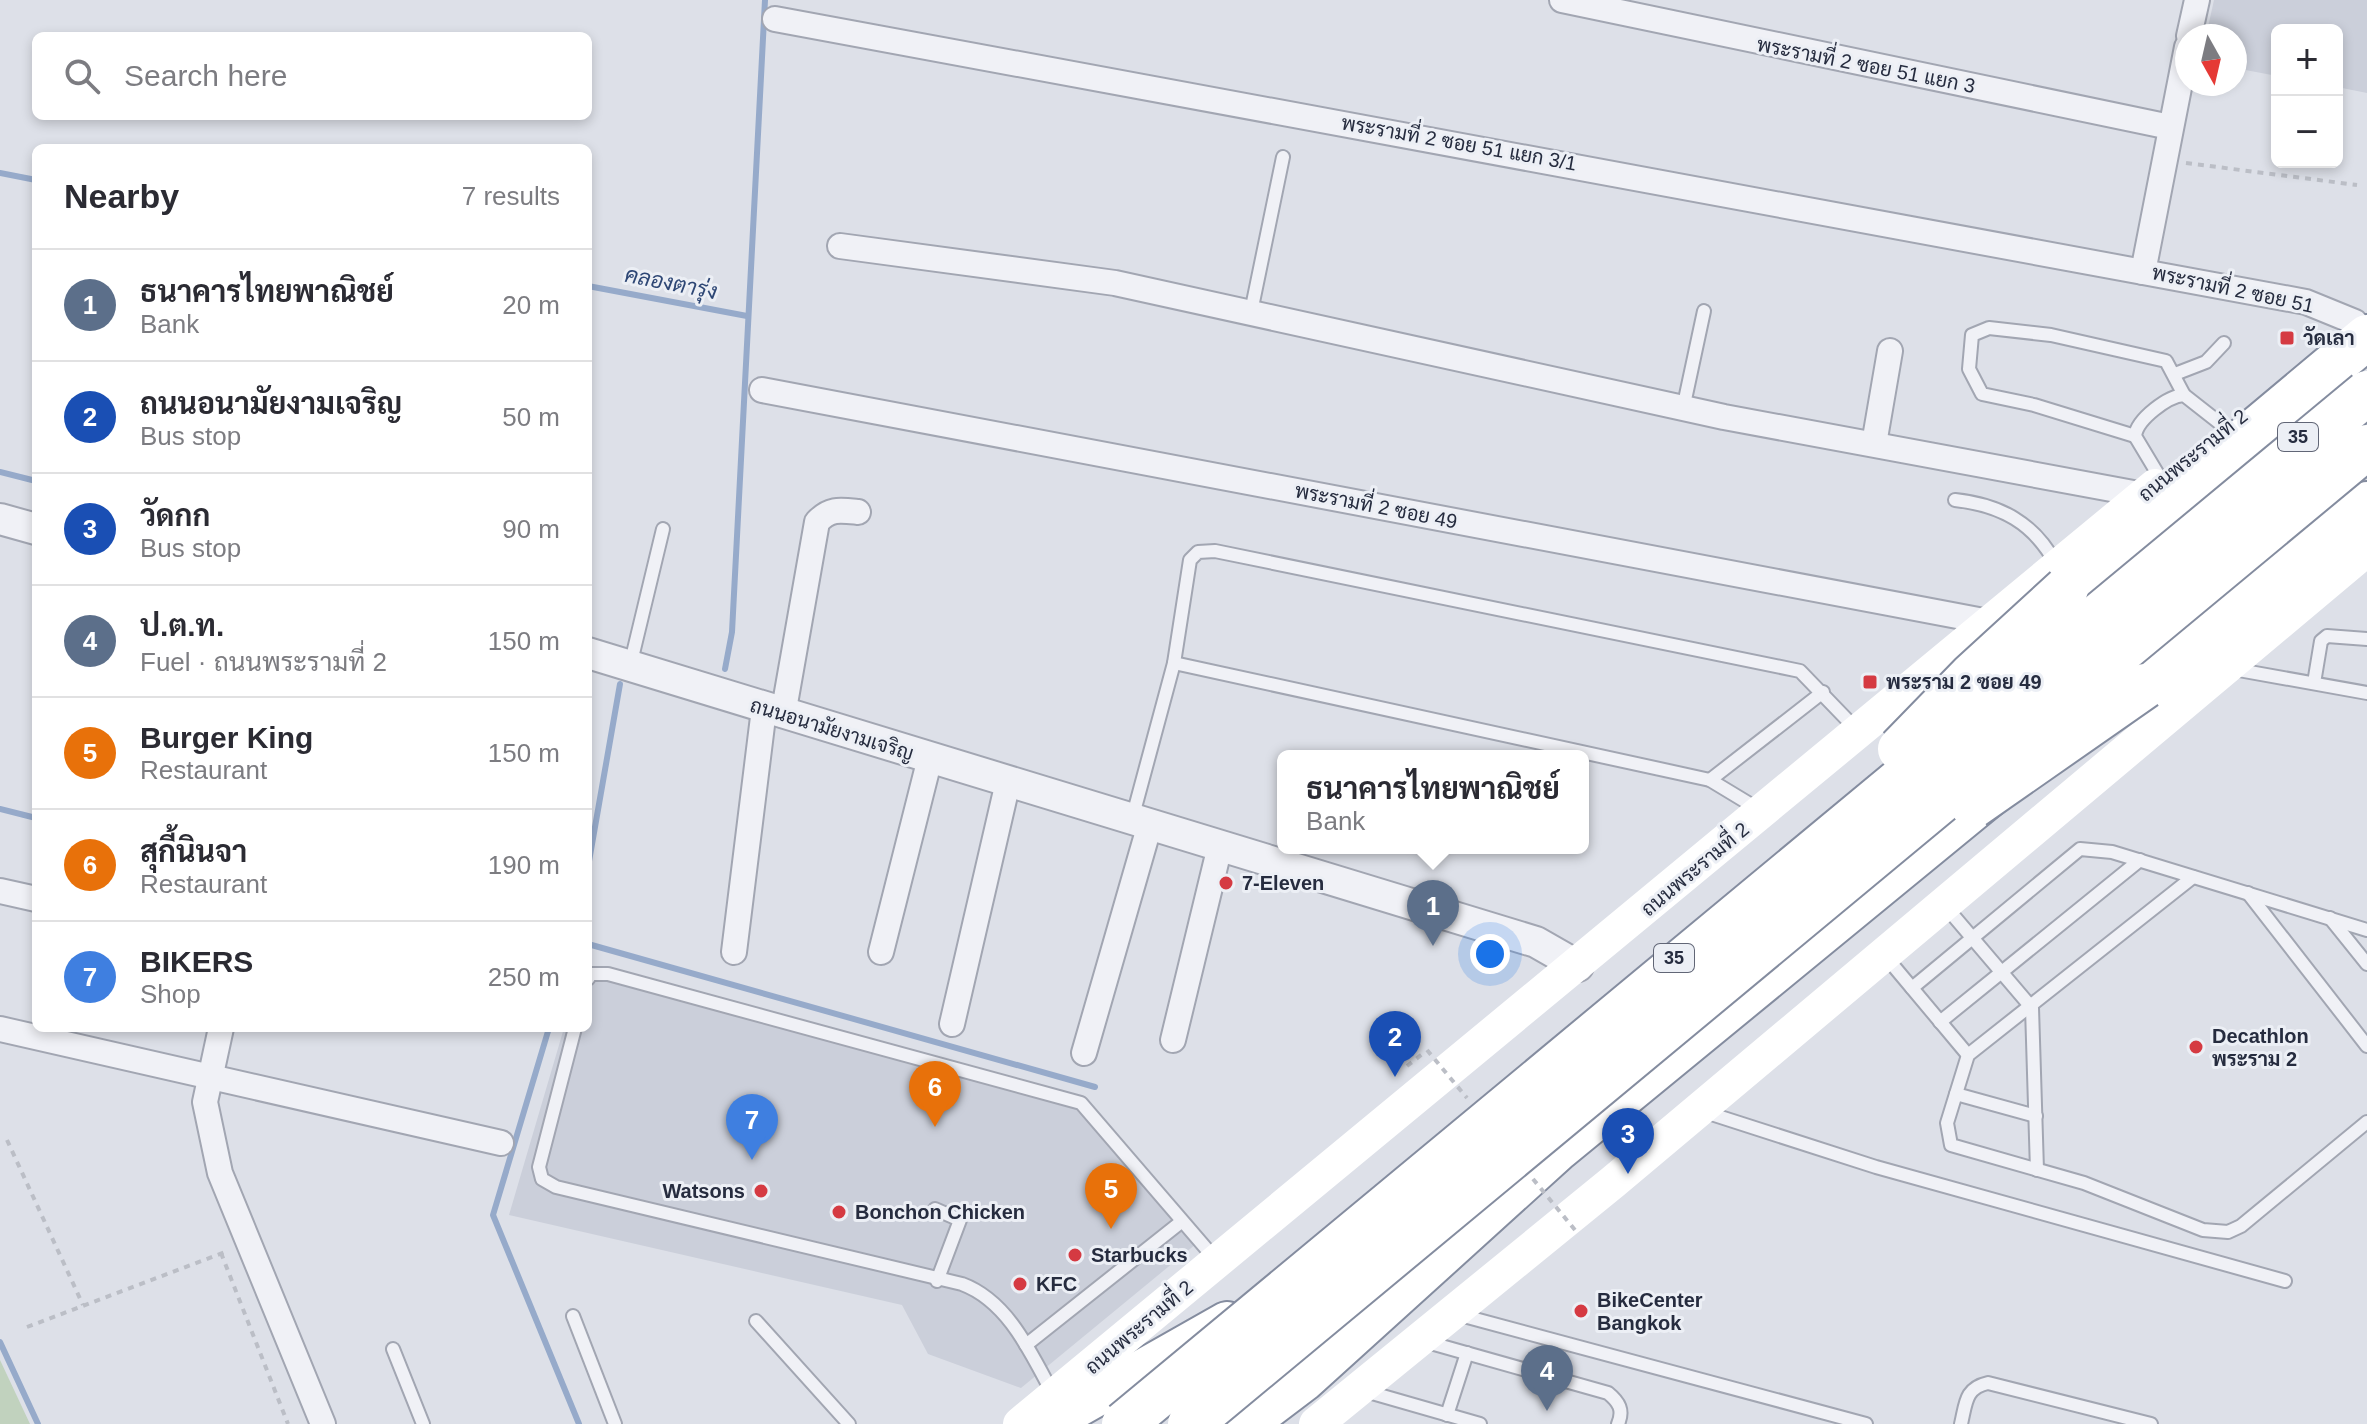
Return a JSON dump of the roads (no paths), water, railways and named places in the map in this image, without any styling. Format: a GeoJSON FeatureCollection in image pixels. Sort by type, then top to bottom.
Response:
{"type":"FeatureCollection","features":[{"type":"Feature","properties":{"kind":"highway"},"geometry":{"type":"LineString","coordinates":[[1778,909],[2010,639],[2363,324]]}},
{"type":"Feature","properties":{"kind":"highway","name":"35"},"geometry":{"type":"LineString","coordinates":[[1122,1424],[1227,1322],[1374,1211],[2367,380]]}},
{"type":"Feature","properties":{"kind":"highway"},"geometry":{"type":"LineString","coordinates":[[1190,1424],[2367,393]]}},
{"type":"Feature","properties":{"kind":"highway"},"geometry":{"type":"LineString","coordinates":[[1122,1424],[2367,447]]}},
{"type":"Feature","properties":{"kind":"highway"},"geometry":{"type":"LineString","coordinates":[[1261,1424],[1305,1380],[1559,1150],[2367,487]]}},
{"type":"Feature","properties":{"kind":"highway"},"geometry":{"type":"LineString","coordinates":[[1778,909],[2108,714],[2367,504]]}},
{"type":"Feature","properties":{"kind":"highway"},"geometry":{"type":"LineString","coordinates":[[1051,1410],[1227,1322]]}},
{"type":"Feature","properties":{"kind":"highway"},"geometry":{"type":"LineString","coordinates":[[1247,1424],[1305,1380]]}},
{"type":"Feature","properties":{"kind":"main road","name":"ถนนพระรามที่ 2"},"geometry":{"type":"LineString","coordinates":[[1020,1424],[1051,1410],[1217,1262],[1578,966],[1989,622],[2226,428],[2363,324]]}},
{"type":"Feature","properties":{"kind":"main road"},"geometry":{"type":"LineString","coordinates":[[1329,1420],[1358,1389],[1422,1340],[2367,549]]}},
{"type":"Feature","properties":{"kind":"street","name":"พระรามที่ 2 ซอย 51 แยก 3"},"geometry":{"type":"LineString","coordinates":[[1562,0],[2170,127]]}},
{"type":"Feature","properties":{"kind":"street"},"geometry":{"type":"LineString","coordinates":[[2192,24],[2197,0]]}},
{"type":"Feature","properties":{"kind":"street","name":"พระรามที่ 2 ซอย 51 แยก 3/1"},"geometry":{"type":"LineString","coordinates":[[775,19],[2143,272]]}},
{"type":"Feature","properties":{"kind":"street","name":"พระรามที่ 2 ซอย 51"},"geometry":{"type":"LineString","coordinates":[[2177,96],[2143,272],[2306,302],[2363,324]]}},
{"type":"Feature","properties":{"kind":"street"},"geometry":{"type":"LineString","coordinates":[[840,246],[1115,283],[1683,409],[1874,444],[2153,488]]}},
{"type":"Feature","properties":{"kind":"street"},"geometry":{"type":"LineString","coordinates":[[1874,444],[1890,351]]}},
{"type":"Feature","properties":{"kind":"street","name":"พระรามที่ 2 ซอย 49"},"geometry":{"type":"LineString","coordinates":[[762,390],[1989,622]]}},
{"type":"Feature","properties":{"kind":"street"},"geometry":{"type":"LineString","coordinates":[[734,952],[774,712],[817,522],[825,512],[837,509],[858,512]]}},
{"type":"Feature","properties":{"kind":"street"},"geometry":{"type":"LineString","coordinates":[[0,519],[32,528]]}},
{"type":"Feature","properties":{"kind":"street","name":"ถนนอนามัยงามเจริญ"},"geometry":{"type":"LineString","coordinates":[[592,654],[1536,942],[1578,966]]}},
{"type":"Feature","properties":{"kind":"street"},"geometry":{"type":"LineString","coordinates":[[881,952],[930,758]]}},
{"type":"Feature","properties":{"kind":"street"},"geometry":{"type":"LineString","coordinates":[[952,1024],[1008,782]]}},
{"type":"Feature","properties":{"kind":"street"},"geometry":{"type":"LineString","coordinates":[[1084,1053],[1141,822]]}},
{"type":"Feature","properties":{"kind":"street"},"geometry":{"type":"LineString","coordinates":[[1173,1040],[1220,846]]}},
{"type":"Feature","properties":{"kind":"street"},"geometry":{"type":"LineString","coordinates":[[0,891],[32,898]]}},
{"type":"Feature","properties":{"kind":"street"},"geometry":{"type":"LineString","coordinates":[[0,1029],[501,1143]]}},
{"type":"Feature","properties":{"kind":"street"},"geometry":{"type":"LineString","coordinates":[[220,1032],[205,1102],[220,1173],[323,1424]]}},
{"type":"Feature","properties":{"kind":"lane"},"geometry":{"type":"LineString","coordinates":[[1251,312],[1283,157]]}},
{"type":"Feature","properties":{"kind":"lane"},"geometry":{"type":"LineString","coordinates":[[1683,409],[1704,311]]}},
{"type":"Feature","properties":{"kind":"lane"},"geometry":{"type":"LineString","coordinates":[[2135,436],[2034,405],[1982,394],[1969,369],[1972,335],[1989,328],[2051,335],[2166,361],[2184,395],[2226,428]]}},
{"type":"Feature","properties":{"kind":"lane"},"geometry":{"type":"LineString","coordinates":[[2175,374],[2206,362],[2224,343]]}},
{"type":"Feature","properties":{"kind":"lane"},"geometry":{"type":"LineString","coordinates":[[2153,488],[2135,436],[2136,428],[2170,396],[2184,395]]}},
{"type":"Feature","properties":{"kind":"lane"},"geometry":{"type":"LineString","coordinates":[[1955,500],[1984,503],[2023,522],[2043,540],[2058,567]]}},
{"type":"Feature","properties":{"kind":"lane"},"geometry":{"type":"LineString","coordinates":[[630,668],[663,529]]}},
{"type":"Feature","properties":{"kind":"lane"},"geometry":{"type":"LineString","coordinates":[[1141,822],[1174,663],[1190,560],[1198,552],[1215,551],[1800,671],[1858,731]]}},
{"type":"Feature","properties":{"kind":"lane"},"geometry":{"type":"LineString","coordinates":[[2314,683],[2321,641],[2327,636],[2338,634],[2367,639]]}},
{"type":"Feature","properties":{"kind":"lane"},"geometry":{"type":"LineString","coordinates":[[1174,663],[1573,750]]}},
{"type":"Feature","properties":{"kind":"lane"},"geometry":{"type":"LineString","coordinates":[[2223,670],[2238,668],[2367,693]]}},
{"type":"Feature","properties":{"kind":"lane"},"geometry":{"type":"LineString","coordinates":[[1710,780],[1823,692]]}},
{"type":"Feature","properties":{"kind":"lane"},"geometry":{"type":"LineString","coordinates":[[1589,754],[1710,780],[1763,812]]}},
{"type":"Feature","properties":{"kind":"lane"},"geometry":{"type":"LineString","coordinates":[[1912,988],[2080,849],[2112,852],[2367,930]]}},
{"type":"Feature","properties":{"kind":"lane"},"geometry":{"type":"LineString","coordinates":[[1940,1022],[2140,860]]}},
{"type":"Feature","properties":{"kind":"lane"},"geometry":{"type":"LineString","coordinates":[[2193,877],[2032,1008],[1968,1055],[1947,1123],[1951,1145],[2084,1183],[2203,1230],[2228,1232],[2241,1226],[2367,1122]]}},
{"type":"Feature","properties":{"kind":"lane"},"geometry":{"type":"LineString","coordinates":[[2248,893],[2367,1046]]}},
{"type":"Feature","properties":{"kind":"lane"},"geometry":{"type":"LineString","coordinates":[[1944,904],[2032,1008],[2037,1170]]}},
{"type":"Feature","properties":{"kind":"lane"},"geometry":{"type":"LineString","coordinates":[[2330,918],[2367,964]]}},
{"type":"Feature","properties":{"kind":"lane"},"geometry":{"type":"LineString","coordinates":[[1884,955],[1968,1055]]}},
{"type":"Feature","properties":{"kind":"lane"},"geometry":{"type":"LineString","coordinates":[[592,974],[608,974],[1074,1100],[1091,1111],[1217,1262]]}},
{"type":"Feature","properties":{"kind":"lane"},"geometry":{"type":"LineString","coordinates":[[574,1032],[539,1167],[542,1179],[556,1187],[984,1292],[1026,1345],[1051,1410]]}},
{"type":"Feature","properties":{"kind":"lane"},"geometry":{"type":"LineString","coordinates":[[1956,1094],[2036,1116]]}},
{"type":"Feature","properties":{"kind":"lane"},"geometry":{"type":"LineString","coordinates":[[1698,1110],[1876,1167],[2285,1281]]}},
{"type":"Feature","properties":{"kind":"lane"},"geometry":{"type":"LineString","coordinates":[[935,1209],[960,1220],[937,1281]]}},
{"type":"Feature","properties":{"kind":"lane"},"geometry":{"type":"LineString","coordinates":[[1026,1345],[1181,1222]]}},
{"type":"Feature","properties":{"kind":"lane"},"geometry":{"type":"LineString","coordinates":[[1453,1313],[1866,1424]]}},
{"type":"Feature","properties":{"kind":"lane"},"geometry":{"type":"LineString","coordinates":[[573,1316],[615,1424]]}},
{"type":"Feature","properties":{"kind":"lane"},"geometry":{"type":"LineString","coordinates":[[756,1321],[849,1424]]}},
{"type":"Feature","properties":{"kind":"lane"},"geometry":{"type":"LineString","coordinates":[[1422,1340],[1608,1393],[1618,1401],[1622,1415],[1618,1424]]}},
{"type":"Feature","properties":{"kind":"lane"},"geometry":{"type":"LineString","coordinates":[[393,1349],[423,1424]]}},
{"type":"Feature","properties":{"kind":"lane"},"geometry":{"type":"LineString","coordinates":[[1447,1415],[1467,1353]]}},
{"type":"Feature","properties":{"kind":"lane"},"geometry":{"type":"LineString","coordinates":[[1961,1424],[1968,1393],[1975,1386],[1988,1383],[2151,1424]]}},
{"type":"Feature","properties":{"kind":"lane"},"geometry":{"type":"LineString","coordinates":[[1358,1389],[1480,1424]]}},
{"type":"Feature","properties":{"kind":"waterway"},"geometry":{"type":"LineString","coordinates":[[725,669],[732,632],[765,0]]}},
{"type":"Feature","properties":{"kind":"waterway","name":"คลองตารุ่ง"},"geometry":{"type":"LineString","coordinates":[[0,173],[32,179]]}},
{"type":"Feature","properties":{"kind":"waterway","name":"คลองตารุ่ง"},"geometry":{"type":"LineString","coordinates":[[592,287],[747,316]]}},
{"type":"Feature","properties":{"kind":"waterway"},"geometry":{"type":"LineString","coordinates":[[0,472],[32,480]]}},
{"type":"Feature","properties":{"kind":"waterway"},"geometry":{"type":"LineString","coordinates":[[592,844],[620,684]]}},
{"type":"Feature","properties":{"kind":"waterway"},"geometry":{"type":"LineString","coordinates":[[0,809],[32,817]]}},
{"type":"Feature","properties":{"kind":"waterway"},"geometry":{"type":"LineString","coordinates":[[592,945],[1095,1087]]}},
{"type":"Feature","properties":{"kind":"waterway"},"geometry":{"type":"LineString","coordinates":[[548,1032],[493,1215],[579,1424]]}},
{"type":"Feature","properties":{"kind":"waterway"},"geometry":{"type":"LineString","coordinates":[[0,1342],[38,1424]]}},
{"type":"Feature","properties":{"kind":"place","name":"วัดเลา"},"geometry":{"type":"Point","coordinates":[2287,338]}},
{"type":"Feature","properties":{"kind":"place","name":"พระราม 2 ซอย 49"},"geometry":{"type":"Point","coordinates":[1870,682]}},
{"type":"Feature","properties":{"kind":"place","name":"7-Eleven"},"geometry":{"type":"Point","coordinates":[1226,883]}},
{"type":"Feature","properties":{"kind":"place","name":"ธนาคารไทยพาณิชย์"},"geometry":{"type":"Point","coordinates":[1433,946]}},
{"type":"Feature","properties":{"kind":"place","name":"Decathlon พระราม 2"},"geometry":{"type":"Point","coordinates":[2196,1047]}},
{"type":"Feature","properties":{"kind":"place","name":"ถนนอนามัยงามเจริญ"},"geometry":{"type":"Point","coordinates":[1395,1077]}},
{"type":"Feature","properties":{"kind":"place","name":"สุกี้นินจา"},"geometry":{"type":"Point","coordinates":[935,1127]}},
{"type":"Feature","properties":{"kind":"place","name":"BIKERS"},"geometry":{"type":"Point","coordinates":[752,1160]}},
{"type":"Feature","properties":{"kind":"place","name":"วัดกก"},"geometry":{"type":"Point","coordinates":[1628,1174]}},
{"type":"Feature","properties":{"kind":"place","name":"Watsons"},"geometry":{"type":"Point","coordinates":[761,1191]}},
{"type":"Feature","properties":{"kind":"place","name":"Bonchon Chicken"},"geometry":{"type":"Point","coordinates":[839,1212]}},
{"type":"Feature","properties":{"kind":"place","name":"Burger King"},"geometry":{"type":"Point","coordinates":[1111,1229]}},
{"type":"Feature","properties":{"kind":"place","name":"Starbucks"},"geometry":{"type":"Point","coordinates":[1075,1255]}},
{"type":"Feature","properties":{"kind":"place","name":"KFC"},"geometry":{"type":"Point","coordinates":[1020,1284]}},
{"type":"Feature","properties":{"kind":"place","name":"BikeCenter Bangkok"},"geometry":{"type":"Point","coordinates":[1581,1311]}},
{"type":"Feature","properties":{"kind":"place","name":"ป.ต.ท."},"geometry":{"type":"Point","coordinates":[1547,1411]}}]}
